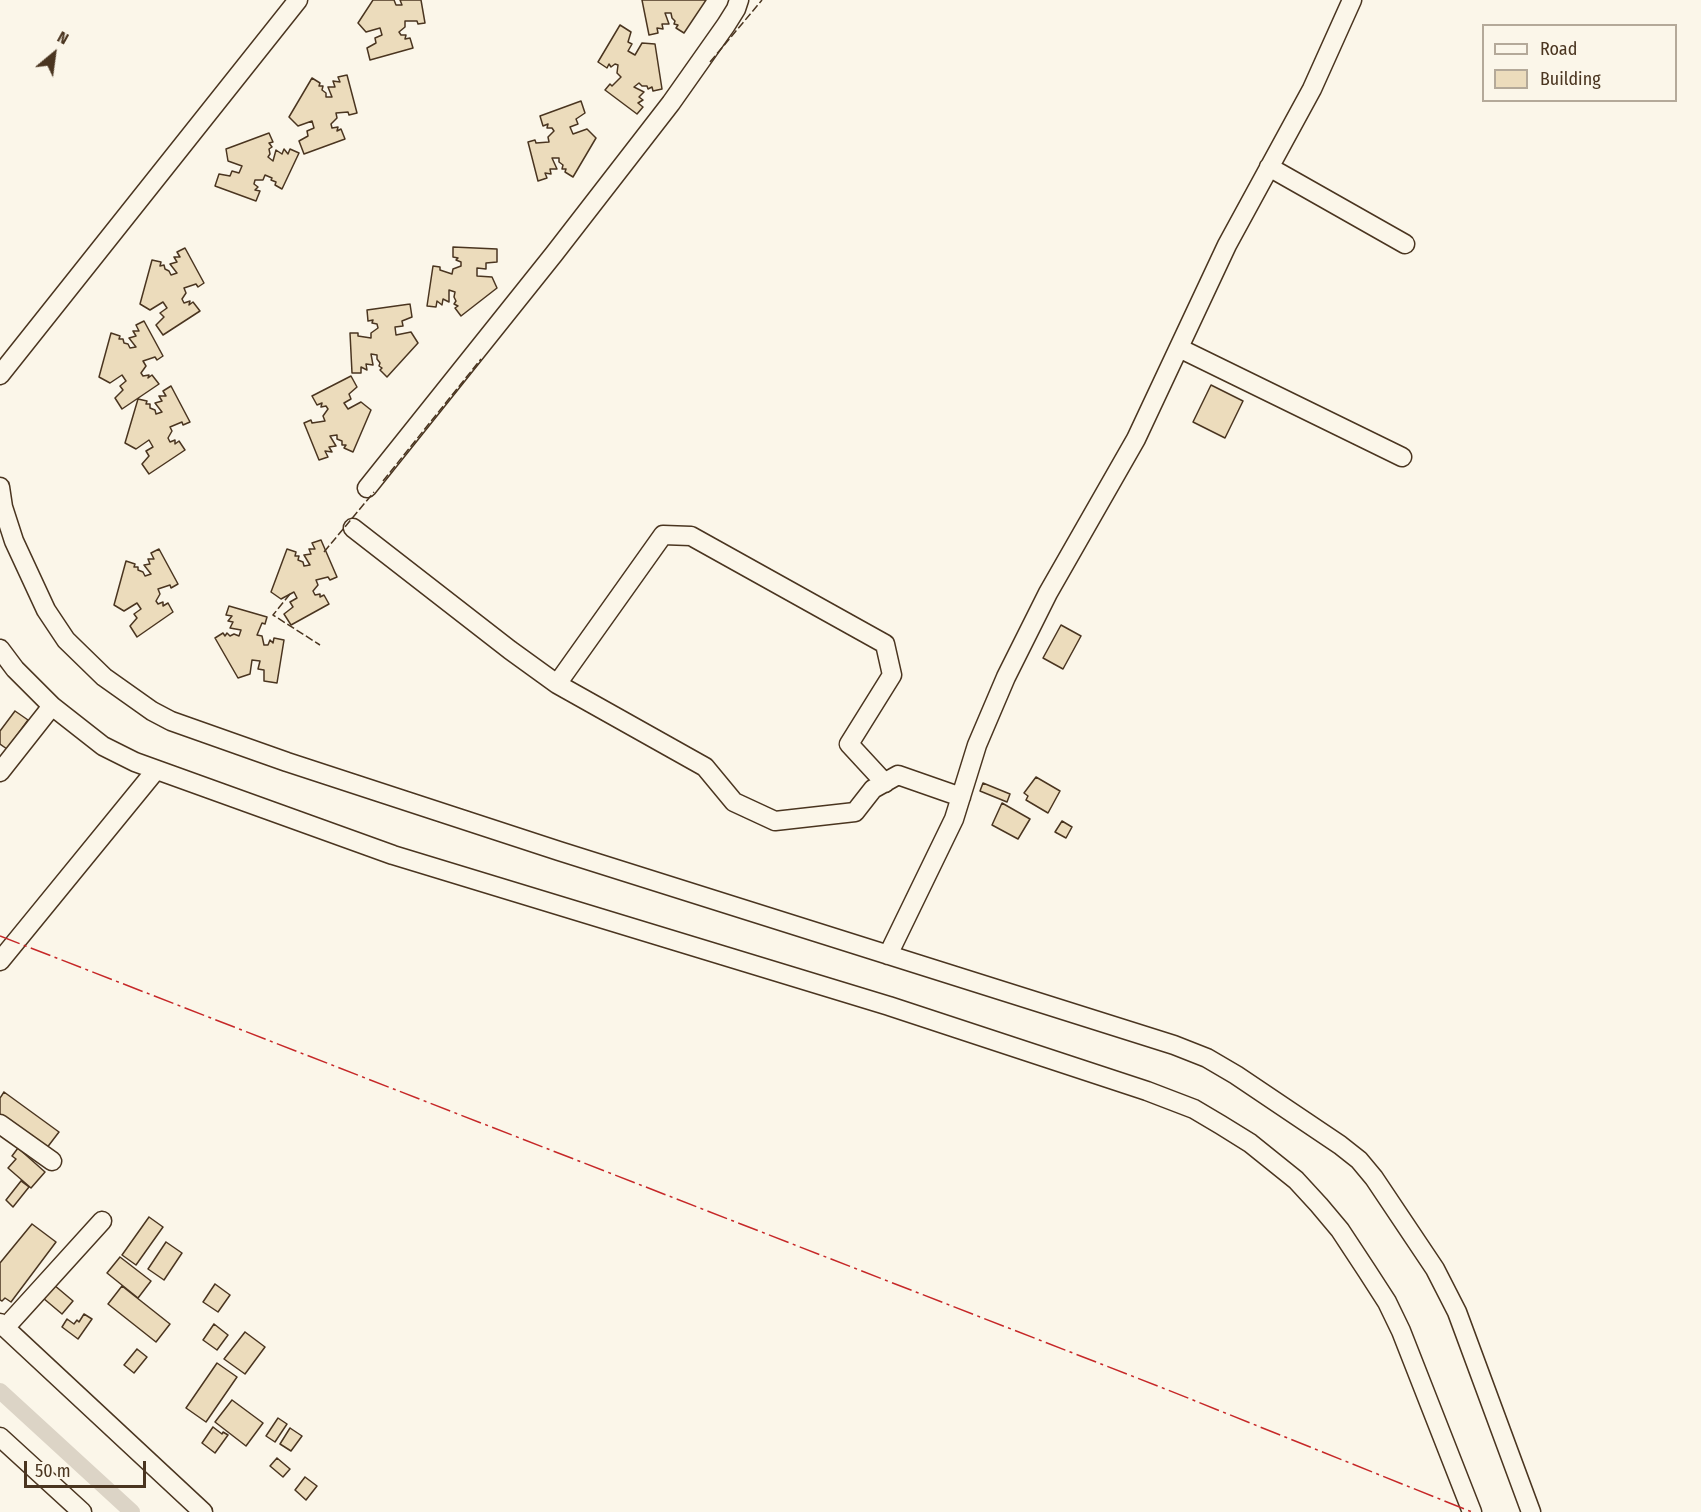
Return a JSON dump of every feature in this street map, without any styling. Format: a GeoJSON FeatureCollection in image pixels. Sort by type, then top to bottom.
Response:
{"type":"FeatureCollection","features":[{"type":"Feature","properties":{"kind":"street"},"geometry":{"type":"LineString","coordinates":[[0,375],[298,0]]}},
{"type":"Feature","properties":{"kind":"street"},"geometry":{"type":"LineString","coordinates":[[366,488],[554,254],[671,103],[726,25],[739,0]]}},
{"type":"Feature","properties":{"kind":"street"},"geometry":{"type":"LineString","coordinates":[[888,955],[954,819],[977,745],[1006,678],[1048,592],[1136,439],[1227,245],[1312,89],[1352,0]]}},
{"type":"Feature","properties":{"kind":"street"},"geometry":{"type":"LineString","coordinates":[[1269,167],[1405,244]]}},
{"type":"Feature","properties":{"kind":"street"},"geometry":{"type":"LineString","coordinates":[[1179,348],[1402,457]]}},
{"type":"Feature","properties":{"kind":"street"},"geometry":{"type":"LineString","coordinates":[[0,487],[3,507],[14,541],[46,610],[66,639],[104,677],[152,711],[171,721],[287,762],[536,844],[1163,1042],[1207,1058],[1340,1144],[1359,1160],[1374,1178],[1448,1292],[1531,1512]]}},
{"type":"Feature","properties":{"kind":"street"},"geometry":{"type":"LineString","coordinates":[[353,528],[556,684],[705,766],[734,802],[775,821],[855,812],[873,789],[898,775],[961,797]]}},
{"type":"Feature","properties":{"kind":"street"},"geometry":{"type":"LineString","coordinates":[[556,684],[663,535],[692,536],[885,644],[892,675],[849,744],[885,783]]}},
{"type":"Feature","properties":{"kind":"street"},"geometry":{"type":"LineString","coordinates":[[0,649],[15,669],[52,706],[112,751],[156,770],[393,855],[889,1006],[1147,1091],[1194,1109],[1250,1143],[1296,1180],[1340,1230],[1387,1302],[1401,1331],[1472,1512]]}},
{"type":"Feature","properties":{"kind":"street"},"geometry":{"type":"LineString","coordinates":[[0,772],[52,706]]}},
{"type":"Feature","properties":{"kind":"street"},"geometry":{"type":"LineString","coordinates":[[0,961],[156,770]]}},
{"type":"Feature","properties":{"kind":"street"},"geometry":{"type":"LineString","coordinates":[[0,1124],[51,1161]]}},
{"type":"Feature","properties":{"kind":"street"},"geometry":{"type":"LineString","coordinates":[[102,1221],[2,1325],[203,1512]]}},
{"type":"Feature","properties":{"kind":"street"},"geometry":{"type":"LineString","coordinates":[[0,1437],[81,1512]]}},
{"type":"Feature","properties":{"kind":"building"},"geometry":{"type":"Polygon","coordinates":[[[373,0],[394,0],[396,5],[402,5],[400,0],[421,0],[425,23],[405,21],[405,27],[399,32],[401,35],[406,35],[405,39],[410,38],[413,48],[370,60],[367,48],[376,43],[375,38],[382,35],[380,28],[366,32],[358,23],[373,0]]]}},
{"type":"Feature","properties":{"kind":"building"},"geometry":{"type":"Polygon","coordinates":[[[642,0],[706,0],[684,33],[676,28],[678,25],[674,24],[671,13],[665,13],[669,24],[662,24],[663,29],[657,28],[658,33],[649,35],[642,0]]]}},
{"type":"Feature","properties":{"kind":"building"},"geometry":{"type":"Polygon","coordinates":[[[620,25],[631,32],[628,42],[632,44],[628,51],[635,55],[642,43],[655,44],[662,89],[653,91],[652,87],[648,89],[647,86],[639,83],[634,87],[644,92],[639,97],[643,100],[638,103],[643,107],[637,114],[605,90],[621,77],[617,73],[618,65],[611,67],[609,64],[607,68],[598,62],[620,25]]]}},
{"type":"Feature","properties":{"kind":"building"},"geometry":{"type":"Polygon","coordinates":[[[347,75],[357,113],[349,115],[348,112],[336,113],[337,118],[331,124],[332,128],[338,127],[337,131],[341,129],[345,139],[304,154],[299,141],[308,136],[307,131],[314,128],[312,121],[298,126],[289,117],[312,78],[320,83],[319,86],[323,86],[322,90],[326,93],[326,97],[332,97],[328,87],[335,87],[333,81],[340,82],[338,77],[347,75]]]}},
{"type":"Feature","properties":{"kind":"building"},"geometry":{"type":"Polygon","coordinates":[[[581,101],[585,113],[576,119],[578,124],[570,127],[573,134],[587,129],[596,138],[573,177],[565,172],[566,169],[562,169],[563,165],[559,162],[559,158],[552,158],[557,169],[550,169],[551,174],[545,173],[547,178],[538,181],[528,142],[535,140],[536,143],[549,142],[548,137],[554,131],[552,128],[547,128],[548,124],[543,126],[540,116],[581,101]]]}},
{"type":"Feature","properties":{"kind":"building"},"geometry":{"type":"Polygon","coordinates":[[[269,133],[273,142],[269,143],[272,147],[269,149],[268,157],[273,161],[276,150],[282,154],[284,149],[288,154],[290,149],[299,153],[282,189],[275,185],[276,182],[271,180],[272,178],[265,175],[263,180],[255,180],[254,184],[258,187],[255,190],[260,191],[256,201],[215,186],[219,174],[230,176],[232,171],[239,173],[242,166],[228,161],[226,149],[269,133]]]}},
{"type":"Feature","properties":{"kind":"building"},"geometry":{"type":"Polygon","coordinates":[[[453,247],[497,249],[497,262],[486,263],[486,269],[477,268],[477,276],[492,277],[497,288],[461,316],[455,308],[458,306],[454,304],[455,292],[449,290],[449,302],[443,299],[442,305],[437,301],[436,307],[427,306],[433,266],[452,274],[453,269],[461,266],[461,262],[456,260],[458,258],[453,257],[453,247]]]}},
{"type":"Feature","properties":{"kind":"building"},"geometry":{"type":"Polygon","coordinates":[[[185,248],[204,283],[198,287],[196,284],[184,288],[186,293],[182,299],[184,303],[190,301],[189,305],[193,302],[200,311],[163,335],[156,325],[164,317],[160,313],[167,308],[163,302],[150,310],[140,304],[152,260],[161,262],[160,266],[164,265],[171,275],[177,273],[170,264],[177,262],[174,257],[180,257],[177,252],[185,248]]]}},
{"type":"Feature","properties":{"kind":"building"},"geometry":{"type":"Polygon","coordinates":[[[410,304],[412,317],[402,321],[403,326],[395,327],[396,335],[411,332],[418,343],[387,377],[380,370],[382,368],[379,366],[377,355],[371,354],[373,365],[366,364],[367,370],[361,367],[361,373],[352,373],[350,333],[358,333],[358,336],[371,338],[371,333],[378,328],[377,324],[372,323],[373,320],[368,321],[367,310],[410,304]]]}},
{"type":"Feature","properties":{"kind":"building"},"geometry":{"type":"Polygon","coordinates":[[[144,321],[163,356],[157,360],[155,357],[143,361],[146,366],[141,373],[143,376],[149,375],[148,378],[152,375],[159,384],[122,409],[115,398],[123,390],[120,386],[126,381],[122,375],[110,383],[99,377],[111,333],[120,336],[119,339],[123,339],[130,348],[136,347],[129,338],[136,336],[133,331],[139,331],[136,325],[144,321]]]}},
{"type":"Feature","properties":{"kind":"building"},"geometry":{"type":"Polygon","coordinates":[[[351,376],[357,387],[349,394],[351,399],[344,403],[348,409],[361,402],[371,410],[353,452],[344,448],[346,445],[342,445],[337,435],[330,436],[336,446],[329,447],[332,452],[325,451],[328,457],[319,460],[304,423],[311,420],[312,423],[325,421],[323,416],[328,409],[326,406],[321,407],[322,403],[317,405],[312,396],[351,376]]]}},
{"type":"Feature","properties":{"kind":"building"},"geometry":{"type":"Polygon","coordinates":[[[1211,385],[1243,401],[1225,438],[1193,422],[1211,385]]]}},
{"type":"Feature","properties":{"kind":"building"},"geometry":{"type":"Polygon","coordinates":[[[171,386],[190,422],[183,425],[182,422],[170,427],[172,431],[168,438],[170,442],[175,440],[175,444],[179,441],[185,450],[149,474],[142,464],[149,456],[146,451],[153,447],[149,440],[136,449],[125,443],[138,399],[147,401],[146,404],[150,404],[150,408],[155,410],[156,414],[162,412],[155,403],[162,401],[159,396],[166,396],[163,391],[171,386]]]}},
{"type":"Feature","properties":{"kind":"building"},"geometry":{"type":"Polygon","coordinates":[[[321,540],[337,577],[330,580],[328,577],[316,580],[318,585],[313,591],[315,595],[320,594],[320,597],[324,595],[329,604],[291,625],[284,614],[293,607],[290,602],[297,598],[294,592],[281,599],[271,592],[287,549],[296,552],[295,556],[299,556],[298,560],[303,562],[304,566],[310,565],[304,555],[311,554],[309,549],[315,549],[312,543],[321,540]]]}},
{"type":"Feature","properties":{"kind":"building"},"geometry":{"type":"Polygon","coordinates":[[[159,549],[178,584],[171,588],[170,585],[158,589],[160,594],[156,601],[158,604],[163,602],[163,606],[168,603],[173,612],[137,637],[130,626],[137,618],[134,614],[141,609],[137,603],[124,611],[114,605],[126,561],[135,564],[134,567],[138,567],[138,570],[145,576],[151,574],[144,565],[150,564],[148,559],[154,559],[151,553],[159,549]]]}},
{"type":"Feature","properties":{"kind":"building"},"geometry":{"type":"Polygon","coordinates":[[[229,606],[267,617],[257,635],[262,636],[264,645],[268,645],[270,640],[273,643],[274,638],[284,640],[277,683],[264,681],[264,670],[258,669],[260,661],[252,660],[250,674],[238,678],[215,638],[223,633],[225,636],[227,633],[230,636],[234,634],[239,636],[241,630],[230,628],[233,622],[228,621],[232,616],[226,615],[229,606]]]}},
{"type":"Feature","properties":{"kind":"building"},"geometry":{"type":"Polygon","coordinates":[[[1061,625],[1081,636],[1063,669],[1043,658],[1061,625]]]}},
{"type":"Feature","properties":{"kind":"building"},"geometry":{"type":"Polygon","coordinates":[[[15,711],[28,720],[7,749],[0,744],[0,731],[15,711]]]}},
{"type":"Feature","properties":{"kind":"building"},"geometry":{"type":"Polygon","coordinates":[[[1036,777],[1060,791],[1048,813],[1026,800],[1028,796],[1024,793],[1036,777]]]}},
{"type":"Feature","properties":{"kind":"building"},"geometry":{"type":"Polygon","coordinates":[[[983,783],[1010,794],[1007,802],[980,791],[983,783]]]}},
{"type":"Feature","properties":{"kind":"building"},"geometry":{"type":"Polygon","coordinates":[[[1002,803],[1030,819],[1018,839],[992,825],[1002,803]]]}},
{"type":"Feature","properties":{"kind":"building"},"geometry":{"type":"Polygon","coordinates":[[[1062,821],[1072,827],[1066,838],[1055,832],[1062,821]]]}},
{"type":"Feature","properties":{"kind":"building"},"geometry":{"type":"Polygon","coordinates":[[[4,1092],[59,1132],[46,1149],[0,1115],[0,1098],[4,1092]]]}},
{"type":"Feature","properties":{"kind":"building"},"geometry":{"type":"Polygon","coordinates":[[[18,1148],[45,1172],[31,1188],[8,1168],[16,1159],[12,1156],[18,1148]]]}},
{"type":"Feature","properties":{"kind":"building"},"geometry":{"type":"Polygon","coordinates":[[[21,1181],[29,1187],[13,1207],[6,1200],[21,1181]]]}},
{"type":"Feature","properties":{"kind":"building"},"geometry":{"type":"Polygon","coordinates":[[[149,1217],[163,1227],[136,1265],[122,1255],[149,1217]]]}},
{"type":"Feature","properties":{"kind":"building"},"geometry":{"type":"Polygon","coordinates":[[[32,1224],[56,1242],[11,1302],[5,1298],[2,1301],[0,1300],[0,1263],[32,1224]]]}},
{"type":"Feature","properties":{"kind":"building"},"geometry":{"type":"Polygon","coordinates":[[[166,1242],[182,1253],[164,1280],[148,1269],[166,1242]]]}},
{"type":"Feature","properties":{"kind":"building"},"geometry":{"type":"Polygon","coordinates":[[[120,1257],[151,1281],[138,1298],[107,1273],[120,1257]]]}},
{"type":"Feature","properties":{"kind":"building"},"geometry":{"type":"Polygon","coordinates":[[[215,1284],[230,1295],[218,1312],[203,1302],[215,1284]]]}},
{"type":"Feature","properties":{"kind":"building"},"geometry":{"type":"Polygon","coordinates":[[[54,1285],[73,1301],[62,1314],[43,1298],[54,1285]]]}},
{"type":"Feature","properties":{"kind":"building"},"geometry":{"type":"Polygon","coordinates":[[[122,1286],[170,1324],[156,1342],[108,1304],[122,1286]]]}},
{"type":"Feature","properties":{"kind":"building"},"geometry":{"type":"Polygon","coordinates":[[[84,1314],[92,1319],[78,1339],[62,1327],[67,1319],[74,1324],[77,1320],[79,1322],[84,1314]]]}},
{"type":"Feature","properties":{"kind":"building"},"geometry":{"type":"Polygon","coordinates":[[[214,1324],[228,1335],[217,1350],[203,1340],[214,1324]]]}},
{"type":"Feature","properties":{"kind":"building"},"geometry":{"type":"Polygon","coordinates":[[[245,1332],[265,1347],[245,1374],[224,1359],[245,1332]]]}},
{"type":"Feature","properties":{"kind":"building"},"geometry":{"type":"Polygon","coordinates":[[[137,1349],[147,1357],[134,1373],[124,1365],[137,1349]]]}},
{"type":"Feature","properties":{"kind":"building"},"geometry":{"type":"Polygon","coordinates":[[[217,1363],[237,1377],[206,1422],[186,1408],[217,1363]]]}},
{"type":"Feature","properties":{"kind":"building"},"geometry":{"type":"Polygon","coordinates":[[[232,1400],[263,1423],[246,1446],[215,1422],[232,1400]]]}},
{"type":"Feature","properties":{"kind":"building"},"geometry":{"type":"Polygon","coordinates":[[[278,1418],[287,1424],[275,1442],[266,1436],[278,1418]]]}},
{"type":"Feature","properties":{"kind":"building"},"geometry":{"type":"Polygon","coordinates":[[[213,1427],[222,1434],[223,1432],[228,1435],[215,1453],[202,1443],[213,1427]]]}},
{"type":"Feature","properties":{"kind":"building"},"geometry":{"type":"Polygon","coordinates":[[[290,1428],[302,1436],[291,1451],[280,1444],[290,1428]]]}},
{"type":"Feature","properties":{"kind":"building"},"geometry":{"type":"Polygon","coordinates":[[[277,1458],[290,1469],[283,1477],[270,1466],[277,1458]]]}},
{"type":"Feature","properties":{"kind":"building"},"geometry":{"type":"Polygon","coordinates":[[[305,1477],[317,1486],[306,1500],[295,1490],[305,1477]]]}},
{"type":"Feature","properties":{"kind":"waterway"},"geometry":{"type":"LineString","coordinates":[[0,1391],[132,1512]]}},
{"type":"Feature","properties":{"kind":"fence"},"geometry":{"type":"LineString","coordinates":[[710,62],[762,0]]}},
{"type":"Feature","properties":{"kind":"fence"},"geometry":{"type":"LineString","coordinates":[[383,481],[481,359]]}},
{"type":"Feature","properties":{"kind":"fence"},"geometry":{"type":"LineString","coordinates":[[324,552],[374,492]]}},
{"type":"Feature","properties":{"kind":"fence"},"geometry":{"type":"LineString","coordinates":[[290,594],[273,615],[320,645]]}},
{"type":"Feature","properties":{"kind":"power"},"geometry":{"type":"LineString","coordinates":[[0,936],[1168,1390],[1472,1512]]}}]}
